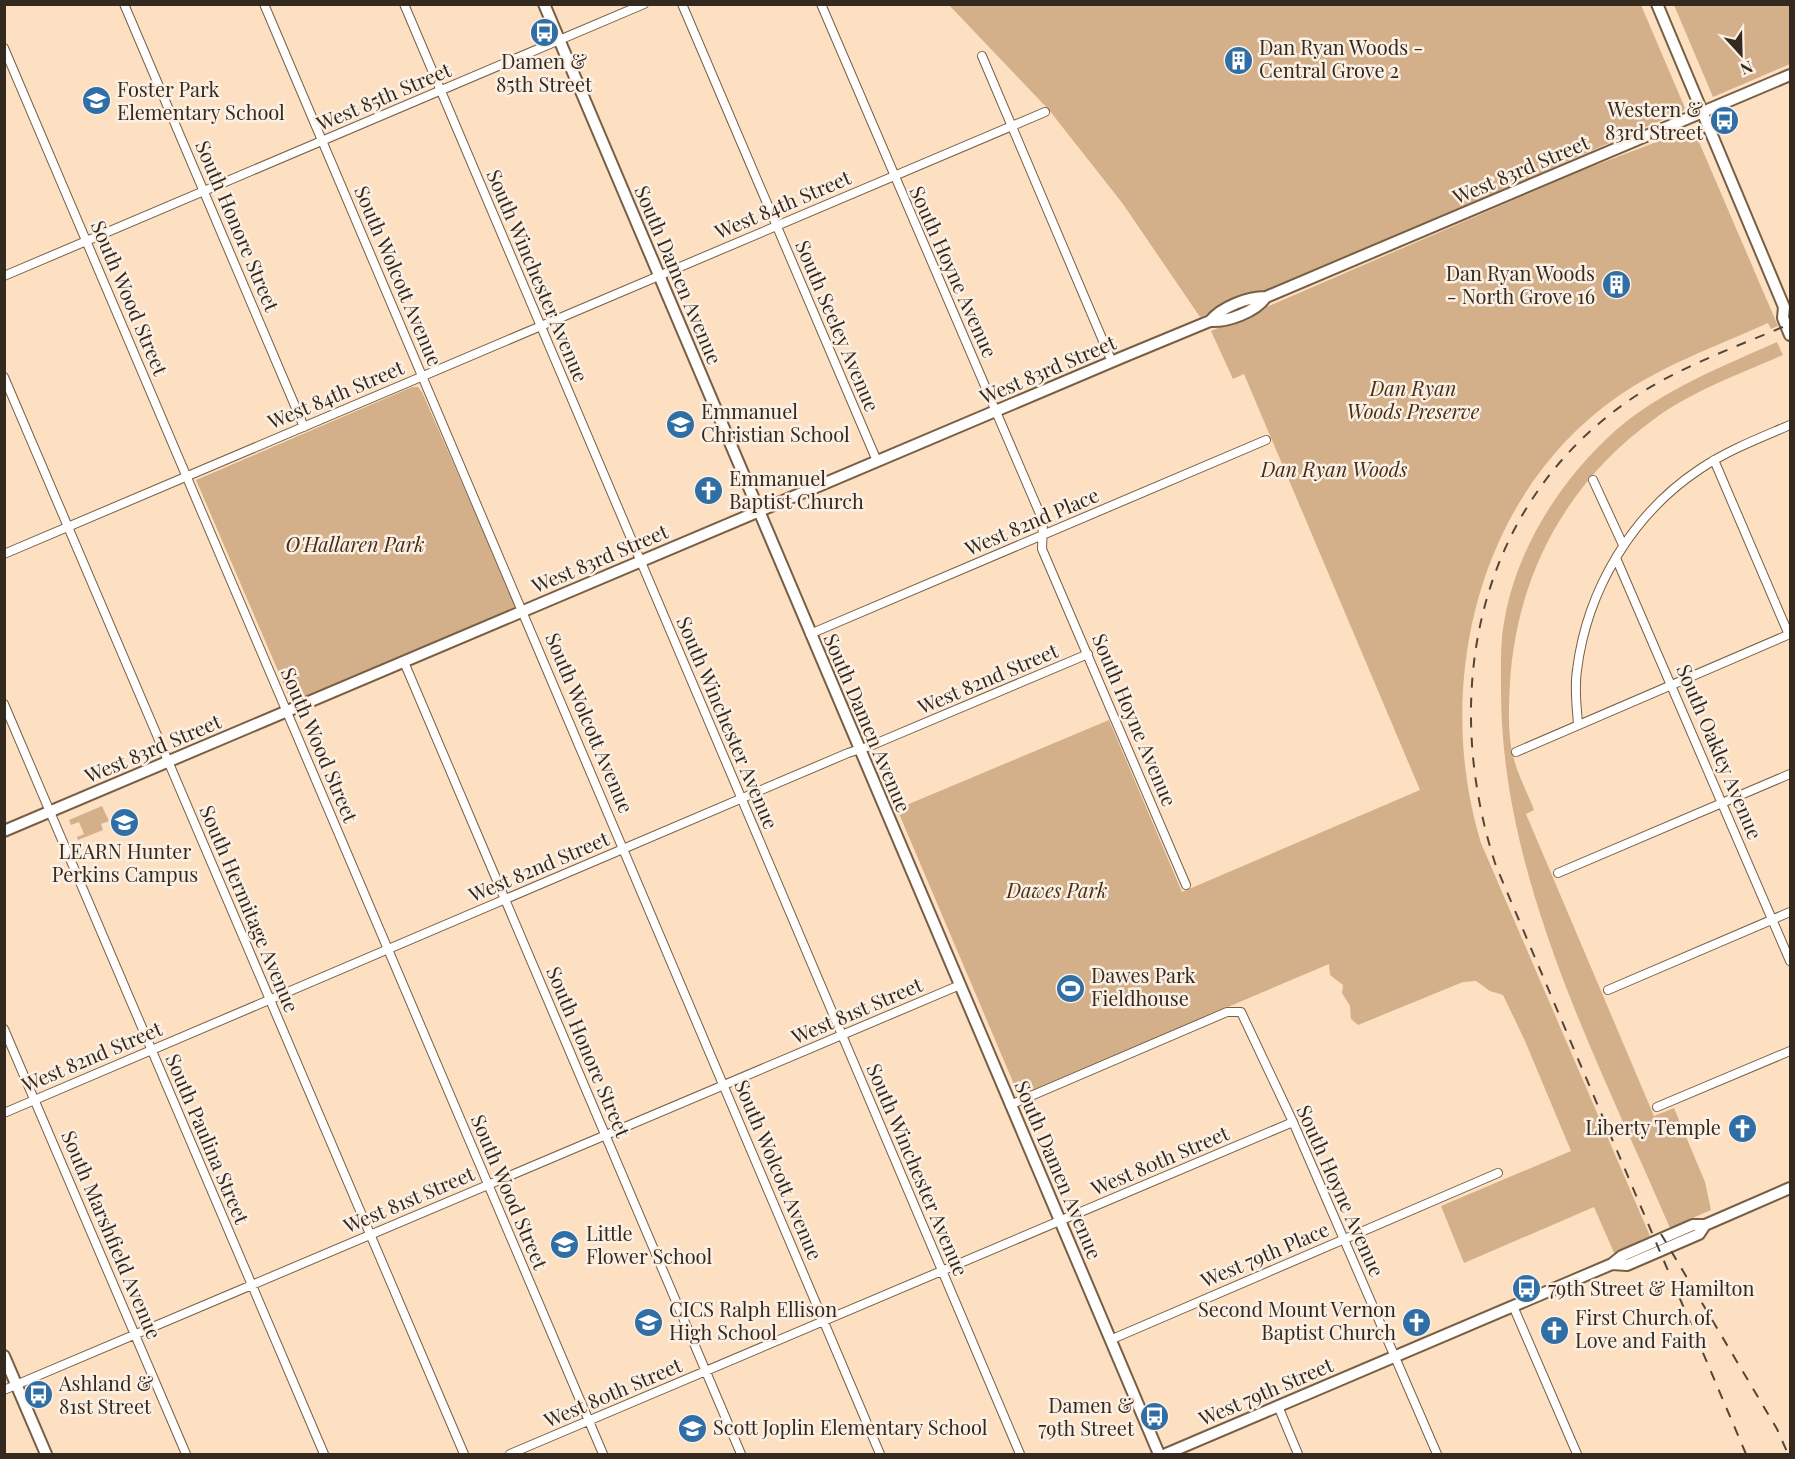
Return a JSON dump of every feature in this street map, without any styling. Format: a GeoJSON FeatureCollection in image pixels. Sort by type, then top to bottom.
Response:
{"type":"FeatureCollection","features":[{"type":"Feature","properties":{"kind":"street","name":"South Honore Street"},"geometry":{"type":"LineString","coordinates":[[124,4],[304,427]]}},
{"type":"Feature","properties":{"kind":"street","name":"South Wolcott Avenue"},"geometry":{"type":"LineString","coordinates":[[264,4],[524,611],[880,1455]]}},
{"type":"Feature","properties":{"kind":"street","name":"South Winchester Avenue"},"geometry":{"type":"LineString","coordinates":[[404,4],[1020,1455]]}},
{"type":"Feature","properties":{"kind":"street","name":"South Damen Avenue"},"geometry":{"type":"LineString","coordinates":[[544,4],[1159,1455]]}},
{"type":"Feature","properties":{"kind":"street","name":"West 85th Street"},"geometry":{"type":"LineString","coordinates":[[4,276],[644,4]]}},
{"type":"Feature","properties":{"kind":"street","name":"South Seeley Avenue"},"geometry":{"type":"LineString","coordinates":[[682,4],[877,461]]}},
{"type":"Feature","properties":{"kind":"street","name":"South Hoyne Avenue"},"geometry":{"type":"LineString","coordinates":[[821,4],[1043,520],[1042,549],[1186,885]]}},
{"type":"Feature","properties":{"kind":"street"},"geometry":{"type":"LineString","coordinates":[[1658,4],[1787,309],[1783,318],[1791,335]]}},
{"type":"Feature","properties":{"kind":"street","name":"South Wood Street"},"geometry":{"type":"LineString","coordinates":[[4,48],[603,1455]]}},
{"type":"Feature","properties":{"kind":"street"},"geometry":{"type":"LineString","coordinates":[[982,56],[1112,362]]}},
{"type":"Feature","properties":{"kind":"street","name":"West 83rd Street"},"geometry":{"type":"LineString","coordinates":[[4,831],[1210,321],[1221,322],[1259,306],[1266,297],[1791,75]]}},
{"type":"Feature","properties":{"kind":"street","name":"West 84th Street"},"geometry":{"type":"LineString","coordinates":[[4,554],[1045,112]]}},
{"type":"Feature","properties":{"kind":"street","name":"South Hermitage Avenue"},"geometry":{"type":"LineString","coordinates":[[4,377],[464,1455]]}},
{"type":"Feature","properties":{"kind":"street"},"geometry":{"type":"LineString","coordinates":[[1578,725],[1575,695],[1580,649],[1592,605],[1623,545],[1670,493],[1714,460],[1791,425]]}},
{"type":"Feature","properties":{"kind":"street","name":"West 82nd Place"},"geometry":{"type":"LineString","coordinates":[[810,634],[1266,440]]}},
{"type":"Feature","properties":{"kind":"street"},"geometry":{"type":"LineString","coordinates":[[1516,752],[1790,634],[1714,460]]}},
{"type":"Feature","properties":{"kind":"street"},"geometry":{"type":"LineString","coordinates":[[1593,480],[1623,545]]}},
{"type":"Feature","properties":{"kind":"street","name":"South Oakley Avenue"},"geometry":{"type":"LineString","coordinates":[[1616,558],[1791,961]]}},
{"type":"Feature","properties":{"kind":"street","name":"West 82nd Street"},"geometry":{"type":"LineString","coordinates":[[4,1113],[1088,654]]}},
{"type":"Feature","properties":{"kind":"street","name":"South Honore Street"},"geometry":{"type":"LineString","coordinates":[[404,662],[741,1455]]}},
{"type":"Feature","properties":{"kind":"street","name":"South Paulina Street"},"geometry":{"type":"LineString","coordinates":[[4,704],[324,1455]]}},
{"type":"Feature","properties":{"kind":"street"},"geometry":{"type":"LineString","coordinates":[[1558,873],[1791,774]]}},
{"type":"Feature","properties":{"kind":"street"},"geometry":{"type":"LineString","coordinates":[[1608,990],[1791,912]]}},
{"type":"Feature","properties":{"kind":"street","name":"West 81st Street"},"geometry":{"type":"LineString","coordinates":[[4,1390],[960,986]]}},
{"type":"Feature","properties":{"kind":"street","name":"South Hoyne Avenue"},"geometry":{"type":"LineString","coordinates":[[1010,1104],[1227,1012],[1236,1010],[1246,1018],[1437,1455]]}},
{"type":"Feature","properties":{"kind":"street","name":"South Marshfield Avenue"},"geometry":{"type":"LineString","coordinates":[[4,1029],[186,1455]]}},
{"type":"Feature","properties":{"kind":"street"},"geometry":{"type":"LineString","coordinates":[[1658,1107],[1791,1051]]}},
{"type":"Feature","properties":{"kind":"street","name":"West 80th Street"},"geometry":{"type":"LineString","coordinates":[[510,1455],[1293,1122]]}},
{"type":"Feature","properties":{"kind":"street","name":"West 79th Place"},"geometry":{"type":"LineString","coordinates":[[1110,1340],[1498,1173]]}},
{"type":"Feature","properties":{"kind":"street","name":"West 79th Street"},"geometry":{"type":"LineString","coordinates":[[1166,1455],[1612,1264],[1622,1256],[1693,1226],[1705,1225],[1791,1188]]}},
{"type":"Feature","properties":{"kind":"street"},"geometry":{"type":"LineString","coordinates":[[1513,1306],[1577,1455]]}},
{"type":"Feature","properties":{"kind":"street"},"geometry":{"type":"LineString","coordinates":[[4,1356],[46,1455]]}},
{"type":"Feature","properties":{"kind":"street"},"geometry":{"type":"LineString","coordinates":[[1278,1406],[1298,1455]]}},
{"type":"Feature","properties":{"kind":"green space"},"geometry":{"type":"Polygon","coordinates":[[[949,5],[1641,5],[1685,108],[1683,111],[1319,269],[1200,317],[1123,204],[1049,110],[949,5]]]}},
{"type":"Feature","properties":{"kind":"green space"},"geometry":{"type":"Polygon","coordinates":[[[1674,5],[1790,5],[1790,64],[1713,97],[1674,5]]]}},
{"type":"Feature","properties":{"kind":"green space","name":"Dan Ryan Woods Preserve"},"geometry":{"type":"Polygon","coordinates":[[[1693,128],[1778,326],[1771,329],[1768,323],[1653,375],[1617,397],[1569,438],[1530,486],[1500,540],[1478,598],[1466,659],[1462,721],[1467,783],[1481,843],[1650,1236],[1639,1241],[1640,1244],[1615,1255],[1594,1207],[1464,1263],[1441,1206],[1571,1151],[1503,995],[1490,991],[1476,981],[1463,982],[1358,1025],[1351,1019],[1350,1006],[1342,993],[1343,985],[1330,975],[1329,964],[1019,1096],[897,809],[1109,720],[1182,892],[1420,790],[1244,374],[1233,379],[1211,331],[1583,170],[1693,128]]]}},
{"type":"Feature","properties":{"kind":"green space"},"geometry":{"type":"Polygon","coordinates":[[[1777,342],[1783,355],[1718,383],[1657,417],[1625,442],[1597,470],[1573,500],[1552,533],[1523,604],[1510,682],[1509,731],[1512,750],[1534,810],[1526,814],[1654,1116],[1674,1108],[1705,1182],[1711,1210],[1670,1228],[1584,1033],[1535,898],[1517,830],[1505,760],[1501,690],[1502,635],[1511,591],[1532,539],[1561,492],[1596,449],[1634,416],[1672,391],[1777,342]]]}},
{"type":"Feature","properties":{"kind":"green space","name":"O'Hallaren Park"},"geometry":{"type":"Polygon","coordinates":[[[412,387],[418,387],[422,392],[514,602],[514,609],[298,702],[291,701],[196,480],[412,387]]]}},
{"type":"Feature","properties":{"kind":"green space"},"geometry":{"type":"Polygon","coordinates":[[[102,806],[109,821],[101,824],[103,830],[78,840],[77,837],[84,834],[79,822],[71,825],[69,820],[102,806]]]}},
{"type":"Feature","properties":{"kind":"railway"},"geometry":{"type":"LineString","coordinates":[[1746,1454],[1496,866],[1479,800],[1471,734],[1473,669],[1485,606],[1506,546],[1538,490],[1581,440],[1634,397],[1652,386],[1710,357],[1790,324]]}},
{"type":"Feature","properties":{"kind":"railway"},"geometry":{"type":"LineString","coordinates":[[1661,1234],[1777,1429],[1788,1454]]}},
{"type":"Feature","properties":{"kind":"place","name":"Damen & 85th Street"},"geometry":{"type":"Point","coordinates":[544,32]}},
{"type":"Feature","properties":{"kind":"place","name":"Dan Ryan Woods - Central Grove 2"},"geometry":{"type":"Point","coordinates":[1238,60]}},
{"type":"Feature","properties":{"kind":"place","name":"Foster Park Elementary School"},"geometry":{"type":"Point","coordinates":[96,101]}},
{"type":"Feature","properties":{"kind":"place","name":"Western & 83rd Street"},"geometry":{"type":"Point","coordinates":[1724,121]}},
{"type":"Feature","properties":{"kind":"place","name":"Dan Ryan Woods - North Grove 16"},"geometry":{"type":"Point","coordinates":[1616,285]}},
{"type":"Feature","properties":{"kind":"place","name":"Emmanuel Christian School"},"geometry":{"type":"Point","coordinates":[680,424]}},
{"type":"Feature","properties":{"kind":"place","name":"Emmanuel Baptist Church"},"geometry":{"type":"Point","coordinates":[708,491]}},
{"type":"Feature","properties":{"kind":"place","name":"LEARN Hunter Perkins Campus"},"geometry":{"type":"Point","coordinates":[125,822]}},
{"type":"Feature","properties":{"kind":"place","name":"Dawes Park Fieldhouse"},"geometry":{"type":"Point","coordinates":[1070,988]}},
{"type":"Feature","properties":{"kind":"place","name":"Liberty Temple"},"geometry":{"type":"Point","coordinates":[1742,1128]}},
{"type":"Feature","properties":{"kind":"place","name":"Little Flower School"},"geometry":{"type":"Point","coordinates":[565,1245]}},
{"type":"Feature","properties":{"kind":"place","name":"79th Street & Hamilton"},"geometry":{"type":"Point","coordinates":[1527,1289]}},
{"type":"Feature","properties":{"kind":"place","name":"CICS Ralph Ellison High School"},"geometry":{"type":"Point","coordinates":[648,1322]}},
{"type":"Feature","properties":{"kind":"place","name":"Second Mount Vernon Baptist Church"},"geometry":{"type":"Point","coordinates":[1417,1322]}},
{"type":"Feature","properties":{"kind":"place","name":"First Church of Love and Faith"},"geometry":{"type":"Point","coordinates":[1554,1330]}},
{"type":"Feature","properties":{"kind":"place","name":"Ashland & 81st Street"},"geometry":{"type":"Point","coordinates":[38,1395]}},
{"type":"Feature","properties":{"kind":"place","name":"Damen & 79th Street"},"geometry":{"type":"Point","coordinates":[1155,1417]}},
{"type":"Feature","properties":{"kind":"place","name":"Scott Joplin Elementary School"},"geometry":{"type":"Point","coordinates":[692,1428]}},
{"type":"Feature","properties":{"kind":"park label","name":"Dan Ryan Woods"},"geometry":{"type":"Point","coordinates":[1334,470]}},
{"type":"Feature","properties":{"kind":"park label","name":"Dawes Park"},"geometry":{"type":"Point","coordinates":[1057,891]}}]}
